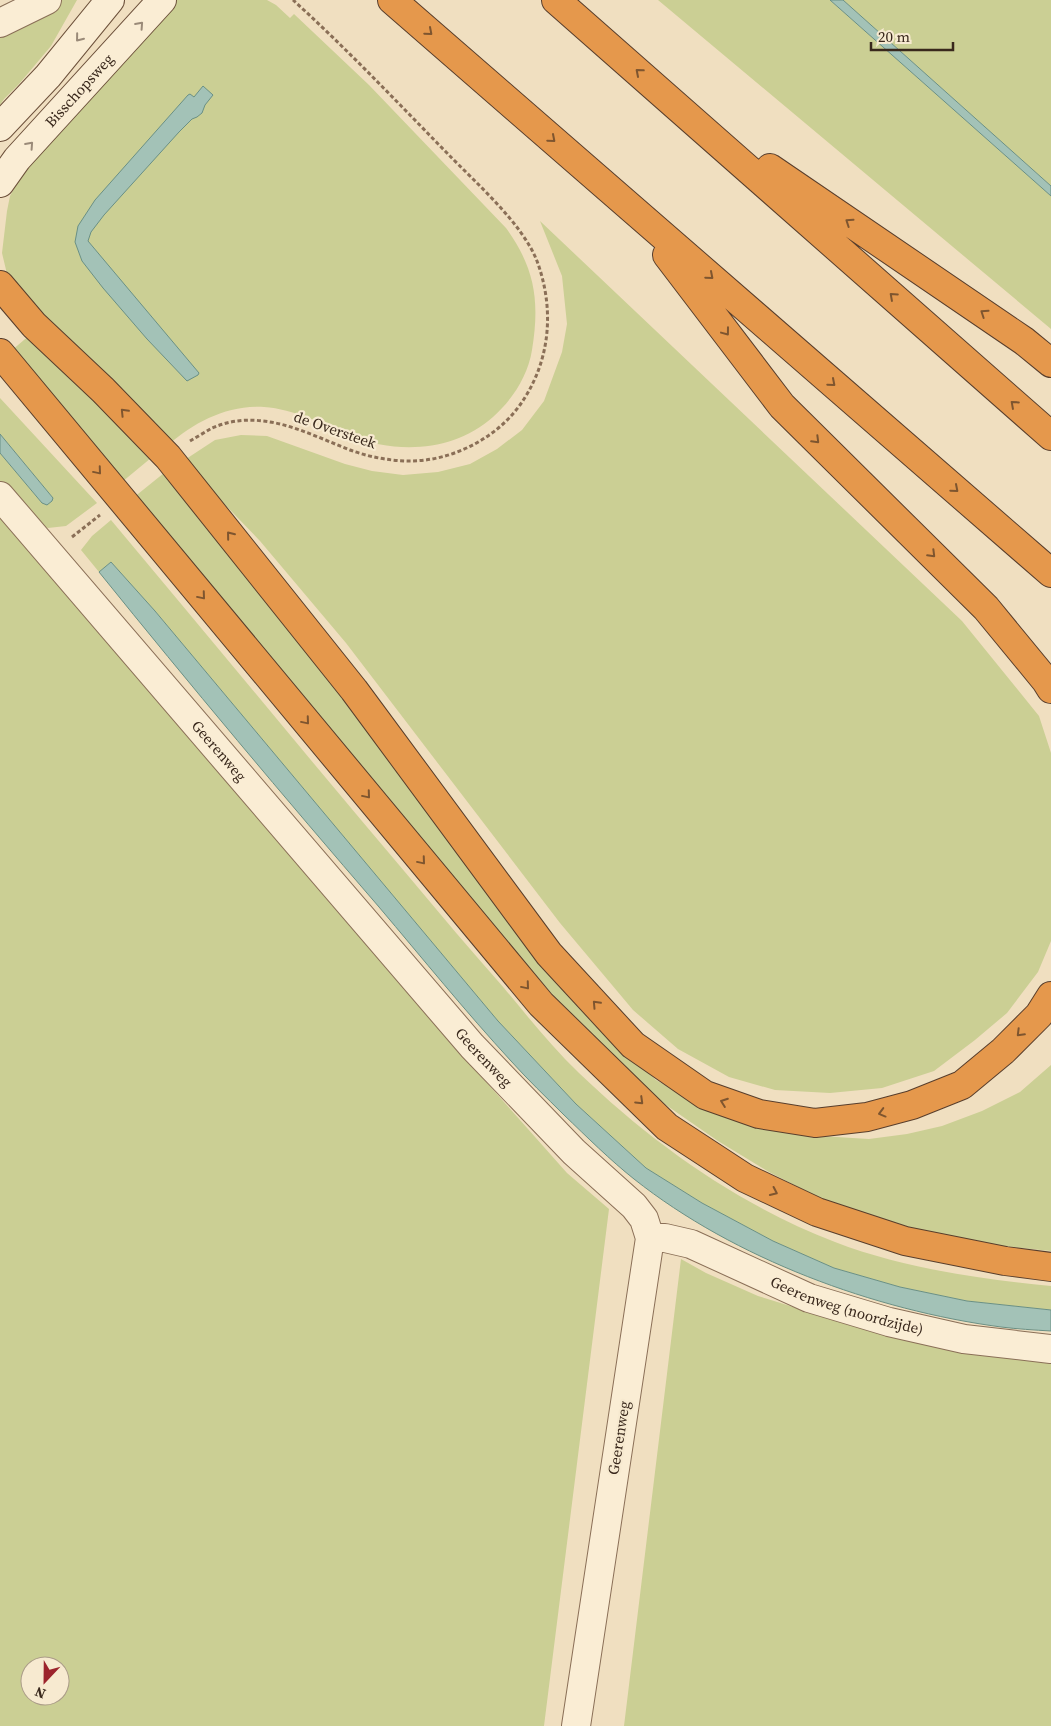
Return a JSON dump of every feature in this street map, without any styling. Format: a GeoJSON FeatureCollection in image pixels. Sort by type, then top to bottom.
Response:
{"type":"FeatureCollection","features":[{"type":"Feature","properties":{"kind":"highway"},"geometry":{"type":"LineString","coordinates":[[392,0],[1051,573]]}},
{"type":"Feature","properties":{"kind":"highway"},"geometry":{"type":"LineString","coordinates":[[556,0],[1051,436]]}},
{"type":"Feature","properties":{"kind":"highway"},"geometry":{"type":"LineString","coordinates":[[676,104],[1024,341],[1051,363]]}},
{"type":"Feature","properties":{"kind":"highway"},"geometry":{"type":"LineString","coordinates":[[633,210],[782,406],[986,608],[1051,689]]}},
{"type":"Feature","properties":{"kind":"highway"},"geometry":{"type":"LineString","coordinates":[[0,285],[34,325],[103,390],[168,457],[354,690],[550,954],[633,1045],[705,1094],[759,1114],[815,1123],[867,1117],[912,1105],[962,1084],[1009,1045],[1039,1014],[1051,996]]}},
{"type":"Feature","properties":{"kind":"highway"},"geometry":{"type":"LineString","coordinates":[[0,353],[541,1004],[666,1127],[745,1178],[817,1212],[905,1241],[1005,1262],[1051,1267]]}},
{"type":"Feature","properties":{"kind":"highway"},"geometry":{"type":"LineString","coordinates":[[0,381],[66,434]]}},
{"type":"Feature","properties":{"kind":"street"},"geometry":{"type":"LineString","coordinates":[[0,23],[47,0]]}},
{"type":"Feature","properties":{"kind":"street"},"geometry":{"type":"LineString","coordinates":[[0,126],[48,76],[110,0]]}},
{"type":"Feature","properties":{"kind":"street","name":"Bisschopsweg"},"geometry":{"type":"LineString","coordinates":[[0,183],[17,159],[162,0]]}},
{"type":"Feature","properties":{"kind":"street","name":"Geerenweg"},"geometry":{"type":"LineString","coordinates":[[0,496],[472,1046],[574,1152],[634,1206],[644,1219],[650,1238],[576,1726]]}},
{"type":"Feature","properties":{"kind":"street","name":"Geerenweg (noordzijde)"},"geometry":{"type":"LineString","coordinates":[[650,1238],[664,1238],[691,1244],[809,1298],[889,1322],[964,1340],[1051,1350]]}},
{"type":"Feature","properties":{"kind":"path","name":"de Oversteek"},"geometry":{"type":"LineString","coordinates":[[168,457],[184,444],[213,428],[227,423],[255,420],[287,425],[352,450],[384,459],[410,461],[444,457],[477,443],[504,423],[521,405],[543,361],[546,349],[548,317],[545,288],[537,262],[522,235],[500,209],[408,113],[328,32],[293,0]]}},
{"type":"Feature","properties":{"kind":"path"},"geometry":{"type":"LineString","coordinates":[[50,555],[120,497]]}},
{"type":"Feature","properties":{"kind":"green space"},"geometry":{"type":"Polygon","coordinates":[[[62,0],[77,0],[51,46],[0,105],[0,30],[26,21],[62,0]]]}},
{"type":"Feature","properties":{"kind":"green space"},"geometry":{"type":"Polygon","coordinates":[[[176,0],[267,0],[276,5],[290,18],[294,14],[369,85],[506,228],[523,257],[533,286],[535,316],[532,350],[527,369],[513,395],[493,417],[478,429],[443,443],[406,447],[387,446],[350,436],[286,411],[275,408],[250,407],[224,412],[200,422],[168,445],[78,356],[7,274],[2,253],[7,211],[10,196],[22,174],[45,145],[176,0]]]}},
{"type":"Feature","properties":{"kind":"green space"},"geometry":{"type":"Polygon","coordinates":[[[658,0],[830,0],[1051,196],[1051,329],[658,0]]]}},
{"type":"Feature","properties":{"kind":"green space"},"geometry":{"type":"Polygon","coordinates":[[[843,0],[1051,0],[1051,186],[843,0]]]}},
{"type":"Feature","properties":{"kind":"green space"},"geometry":{"type":"Polygon","coordinates":[[[540,221],[962,621],[1039,716],[1051,753],[1051,941],[1038,972],[1007,1013],[934,1071],[882,1088],[830,1093],[775,1090],[729,1077],[678,1049],[633,1010],[560,923],[346,643],[260,541],[183,461],[215,440],[241,435],[267,436],[345,464],[372,471],[403,475],[438,472],[470,464],[497,449],[522,430],[544,401],[562,352],[567,324],[562,276],[540,221]]]}},
{"type":"Feature","properties":{"kind":"green space"},"geometry":{"type":"Polygon","coordinates":[[[31,334],[151,458],[122,482],[11,351],[31,334]]]}},
{"type":"Feature","properties":{"kind":"green space"},"geometry":{"type":"Polygon","coordinates":[[[0,398],[97,503],[66,526],[48,528],[41,525],[31,518],[0,481],[0,453],[42,503],[53,498],[0,434],[0,398]]]}},
{"type":"Feature","properties":{"kind":"green space"},"geometry":{"type":"Polygon","coordinates":[[[164,473],[442,819],[619,1045],[656,1080],[709,1110],[769,1129],[820,1136],[869,1139],[907,1134],[942,1126],[982,1111],[1020,1092],[1051,1065],[1051,1251],[973,1243],[903,1227],[843,1210],[769,1172],[718,1141],[666,1105],[606,1052],[557,1000],[133,498],[164,473]]]}},
{"type":"Feature","properties":{"kind":"green space"},"geometry":{"type":"Polygon","coordinates":[[[0,512],[432,1021],[567,1173],[609,1209],[544,1726],[0,1726],[0,512]]]}},
{"type":"Feature","properties":{"kind":"green space"},"geometry":{"type":"Polygon","coordinates":[[[111,520],[540,1032],[607,1099],[667,1148],[699,1170],[731,1191],[799,1227],[861,1251],[914,1266],[969,1276],[1051,1286],[1051,1310],[967,1301],[900,1287],[834,1268],[773,1241],[702,1203],[646,1168],[576,1104],[498,1021],[155,611],[111,562],[99,572],[81,550],[92,536],[111,520]]]}},
{"type":"Feature","properties":{"kind":"green space"},"geometry":{"type":"Polygon","coordinates":[[[681,1259],[706,1273],[758,1296],[845,1323],[1051,1360],[1051,1726],[624,1726],[681,1259]]]}},
{"type":"Feature","properties":{"kind":"water"},"geometry":{"type":"Polygon","coordinates":[[[830,0],[843,0],[1051,186],[1051,196],[830,0]]]}},
{"type":"Feature","properties":{"kind":"water"},"geometry":{"type":"Polygon","coordinates":[[[203,86],[213,95],[205,105],[202,113],[192,119],[179,132],[104,215],[91,232],[88,241],[199,373],[187,381],[147,339],[103,288],[82,261],[75,242],[78,226],[95,200],[188,95],[190,94],[194,97],[203,86]]]}},
{"type":"Feature","properties":{"kind":"water"},"geometry":{"type":"Polygon","coordinates":[[[0,434],[53,498],[47,505],[42,503],[0,453],[0,434]]]}},
{"type":"Feature","properties":{"kind":"water"},"geometry":{"type":"Polygon","coordinates":[[[111,562],[155,611],[498,1021],[576,1104],[646,1168],[702,1203],[773,1241],[834,1268],[900,1287],[967,1301],[1051,1310],[1051,1331],[1001,1327],[953,1319],[904,1308],[808,1277],[761,1257],[716,1233],[674,1208],[625,1172],[564,1115],[494,1042],[273,782],[99,572],[111,562]]]}}]}
